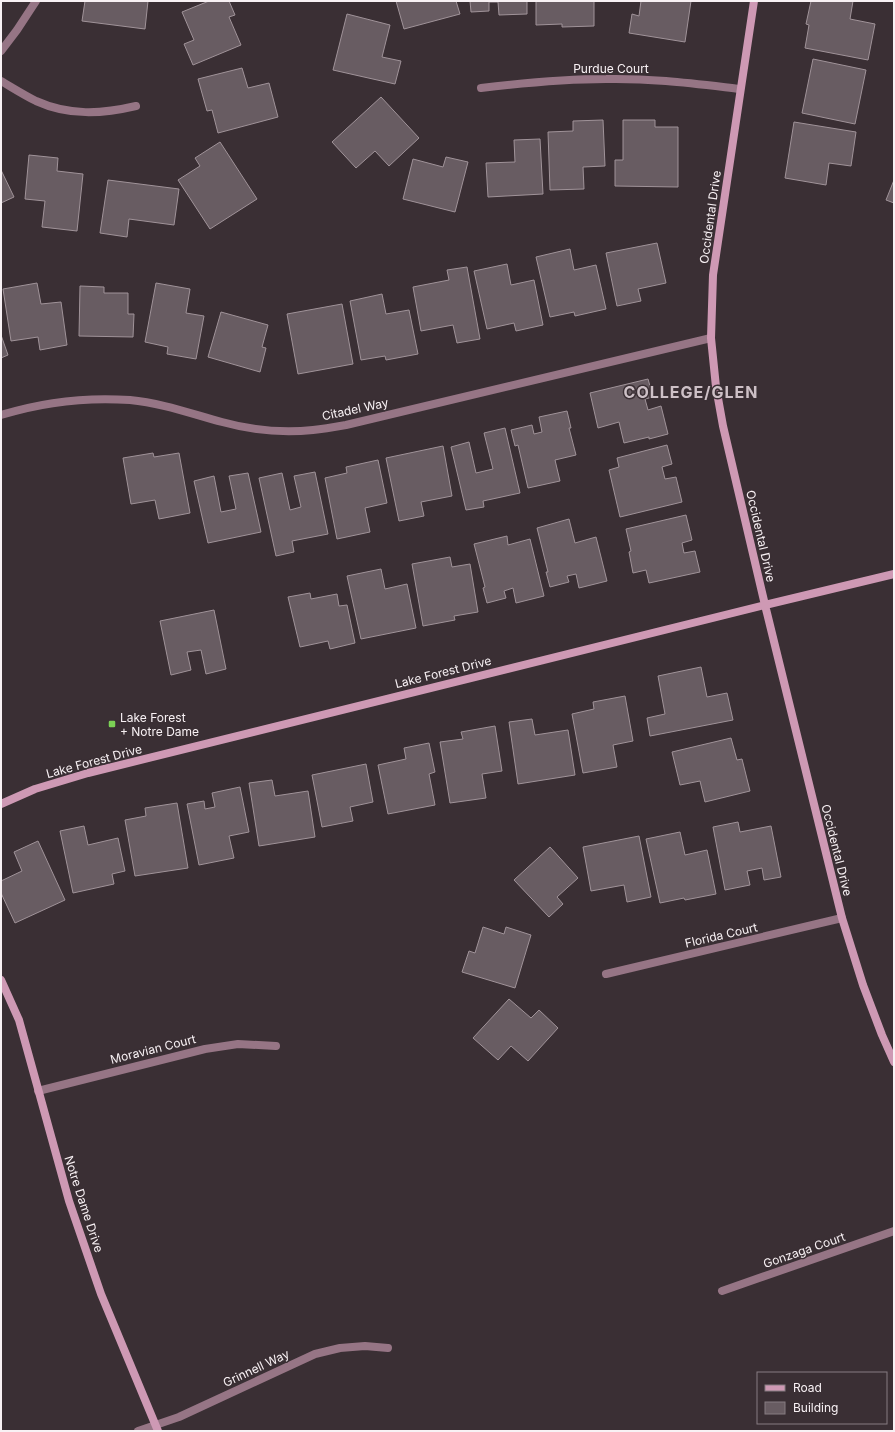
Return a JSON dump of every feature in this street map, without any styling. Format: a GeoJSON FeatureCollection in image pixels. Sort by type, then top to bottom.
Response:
{"type":"FeatureCollection","features":[{"type":"Feature","properties":{"kind":"street"},"geometry":{"type":"LineString","coordinates":[[1,51],[36,1]]}},
{"type":"Feature","properties":{"kind":"street","name":"Occidental Drive"},"geometry":{"type":"LineString","coordinates":[[754,1],[713,275],[711,338],[716,387],[723,426],[765,605],[842,918],[863,985],[894,1062]]}},
{"type":"Feature","properties":{"kind":"street","name":"Purdue Court"},"geometry":{"type":"LineString","coordinates":[[481,88],[534,82],[607,79],[680,82],[740,89]]}},
{"type":"Feature","properties":{"kind":"street"},"geometry":{"type":"LineString","coordinates":[[1,81],[37,101],[64,110],[88,113],[113,112],[136,106]]}},
{"type":"Feature","properties":{"kind":"street","name":"Citadel Way"},"geometry":{"type":"LineString","coordinates":[[1,415],[34,406],[82,399],[131,400],[179,409],[247,428],[282,431],[312,430],[346,425],[711,338]]}},
{"type":"Feature","properties":{"kind":"street","name":"Lake Forest Drive"},"geometry":{"type":"LineString","coordinates":[[1,804],[35,789],[88,773],[894,574]]}},
{"type":"Feature","properties":{"kind":"street","name":"Florida Court"},"geometry":{"type":"LineString","coordinates":[[606,974],[842,918]]}},
{"type":"Feature","properties":{"kind":"street","name":"Notre Dame Drive"},"geometry":{"type":"LineString","coordinates":[[1,980],[19,1020],[69,1201],[99,1287],[157,1428]]}},
{"type":"Feature","properties":{"kind":"street","name":"Moravian Court"},"geometry":{"type":"LineString","coordinates":[[38,1091],[205,1049],[238,1044],[276,1046]]}},
{"type":"Feature","properties":{"kind":"street","name":"Gonzaga Court"},"geometry":{"type":"LineString","coordinates":[[722,1291],[894,1231]]}},
{"type":"Feature","properties":{"kind":"street","name":"Grinnell Way"},"geometry":{"type":"LineString","coordinates":[[138,1431],[157,1428],[316,1354],[340,1348],[365,1346],[388,1348]]}},
{"type":"Feature","properties":{"kind":"building"},"geometry":{"type":"Polygon","coordinates":[[[85,1],[148,1],[145,29],[82,21],[85,1]]]}},
{"type":"Feature","properties":{"kind":"building"},"geometry":{"type":"Polygon","coordinates":[[[209,1],[229,1],[235,15],[229,17],[241,45],[193,65],[184,44],[194,40],[182,12],[209,1]]]}},
{"type":"Feature","properties":{"kind":"building"},"geometry":{"type":"Polygon","coordinates":[[[396,1],[456,1],[460,14],[404,29],[396,1]]]}},
{"type":"Feature","properties":{"kind":"building"},"geometry":{"type":"Polygon","coordinates":[[[470,1],[527,1],[527,14],[499,15],[498,2],[489,2],[489,11],[471,12],[470,1]]]}},
{"type":"Feature","properties":{"kind":"building"},"geometry":{"type":"Polygon","coordinates":[[[536,1],[594,1],[594,26],[562,27],[562,24],[536,25],[536,1]]]}},
{"type":"Feature","properties":{"kind":"building"},"geometry":{"type":"Polygon","coordinates":[[[641,1],[691,1],[685,42],[629,33],[632,14],[639,16],[641,1]]]}},
{"type":"Feature","properties":{"kind":"building"},"geometry":{"type":"Polygon","coordinates":[[[811,1],[853,1],[850,19],[875,24],[868,60],[805,48],[809,25],[806,24],[811,1]]]}},
{"type":"Feature","properties":{"kind":"building"},"geometry":{"type":"Polygon","coordinates":[[[347,14],[390,25],[382,57],[401,61],[395,84],[333,70],[347,14]]]}},
{"type":"Feature","properties":{"kind":"building"},"geometry":{"type":"Polygon","coordinates":[[[813,59],[866,70],[855,124],[802,113],[813,59]]]}},
{"type":"Feature","properties":{"kind":"building"},"geometry":{"type":"Polygon","coordinates":[[[242,68],[248,88],[269,83],[278,117],[218,133],[212,110],[207,111],[198,79],[242,68]]]}},
{"type":"Feature","properties":{"kind":"building"},"geometry":{"type":"Polygon","coordinates":[[[381,97],[419,138],[389,166],[375,151],[356,168],[332,142],[381,97]]]}},
{"type":"Feature","properties":{"kind":"building"},"geometry":{"type":"Polygon","coordinates":[[[603,120],[605,166],[583,167],[584,189],[550,190],[548,132],[573,131],[573,121],[603,120]]]}},
{"type":"Feature","properties":{"kind":"building"},"geometry":{"type":"Polygon","coordinates":[[[623,120],[655,120],[655,127],[678,127],[678,187],[615,186],[615,160],[623,160],[623,120]]]}},
{"type":"Feature","properties":{"kind":"building"},"geometry":{"type":"Polygon","coordinates":[[[794,122],[856,132],[851,166],[829,163],[826,185],[785,178],[794,122]]]}},
{"type":"Feature","properties":{"kind":"building"},"geometry":{"type":"Polygon","coordinates":[[[540,139],[543,194],[488,197],[486,163],[515,162],[514,140],[540,139]]]}},
{"type":"Feature","properties":{"kind":"building"},"geometry":{"type":"Polygon","coordinates":[[[220,142],[257,199],[210,229],[178,180],[200,166],[195,158],[220,142]]]}},
{"type":"Feature","properties":{"kind":"building"},"geometry":{"type":"Polygon","coordinates":[[[29,155],[58,158],[57,171],[83,174],[77,231],[42,227],[45,201],[25,199],[29,155]]]}},
{"type":"Feature","properties":{"kind":"building"},"geometry":{"type":"Polygon","coordinates":[[[446,157],[468,162],[455,212],[403,199],[413,159],[443,167],[446,157]]]}},
{"type":"Feature","properties":{"kind":"building"},"geometry":{"type":"Polygon","coordinates":[[[1,170],[14,197],[1,203],[1,170]]]}},
{"type":"Feature","properties":{"kind":"building"},"geometry":{"type":"Polygon","coordinates":[[[108,180],[179,189],[174,225],[129,219],[127,237],[100,233],[108,180]]]}},
{"type":"Feature","properties":{"kind":"building"},"geometry":{"type":"Polygon","coordinates":[[[894,180],[894,203],[886,200],[894,180]]]}},
{"type":"Feature","properties":{"kind":"building"},"geometry":{"type":"Polygon","coordinates":[[[657,243],[666,283],[638,289],[641,301],[617,306],[606,253],[657,243]]]}},
{"type":"Feature","properties":{"kind":"building"},"geometry":{"type":"Polygon","coordinates":[[[570,249],[574,270],[596,265],[606,309],[575,316],[574,312],[550,317],[536,257],[570,249]]]}},
{"type":"Feature","properties":{"kind":"building"},"geometry":{"type":"Polygon","coordinates":[[[507,264],[511,285],[534,280],[543,325],[516,331],[514,323],[487,329],[474,271],[507,264]]]}},
{"type":"Feature","properties":{"kind":"building"},"geometry":{"type":"Polygon","coordinates":[[[467,267],[480,339],[457,343],[453,325],[421,331],[413,287],[449,280],[447,270],[467,267]]]}},
{"type":"Feature","properties":{"kind":"building"},"geometry":{"type":"Polygon","coordinates":[[[37,283],[41,304],[61,302],[67,345],[40,350],[38,337],[11,341],[3,289],[37,283]]]}},
{"type":"Feature","properties":{"kind":"building"},"geometry":{"type":"Polygon","coordinates":[[[156,283],[190,289],[186,313],[204,316],[196,359],[167,354],[168,347],[145,342],[156,283]]]}},
{"type":"Feature","properties":{"kind":"building"},"geometry":{"type":"Polygon","coordinates":[[[80,286],[104,287],[104,293],[128,293],[128,314],[134,314],[133,337],[79,336],[80,286]]]}},
{"type":"Feature","properties":{"kind":"building"},"geometry":{"type":"Polygon","coordinates":[[[382,294],[386,314],[409,310],[418,354],[386,360],[385,356],[361,360],[350,301],[382,294]]]}},
{"type":"Feature","properties":{"kind":"building"},"geometry":{"type":"Polygon","coordinates":[[[342,304],[353,364],[298,374],[287,314],[342,304]]]}},
{"type":"Feature","properties":{"kind":"building"},"geometry":{"type":"Polygon","coordinates":[[[221,312],[268,325],[262,347],[266,348],[260,372],[208,357],[221,312]]]}},
{"type":"Feature","properties":{"kind":"building"},"geometry":{"type":"Polygon","coordinates":[[[1,335],[8,355],[1,358],[1,335]]]}},
{"type":"Feature","properties":{"kind":"building"},"geometry":{"type":"Polygon","coordinates":[[[648,379],[653,397],[645,399],[648,410],[661,406],[668,434],[624,443],[619,422],[598,428],[590,393],[648,379]]]}},
{"type":"Feature","properties":{"kind":"building"},"geometry":{"type":"Polygon","coordinates":[[[567,411],[571,428],[569,428],[576,455],[555,460],[560,481],[528,488],[518,445],[515,446],[511,430],[532,425],[534,434],[542,432],[539,417],[567,411]]]}},
{"type":"Feature","properties":{"kind":"building"},"geometry":{"type":"Polygon","coordinates":[[[505,428],[520,493],[483,501],[484,507],[466,510],[451,447],[469,442],[476,473],[493,469],[484,433],[505,428]]]}},
{"type":"Feature","properties":{"kind":"building"},"geometry":{"type":"Polygon","coordinates":[[[667,445],[672,464],[662,467],[665,479],[676,477],[682,502],[620,517],[609,470],[619,467],[617,458],[667,445]]]}},
{"type":"Feature","properties":{"kind":"building"},"geometry":{"type":"Polygon","coordinates":[[[443,446],[452,496],[421,502],[424,516],[399,521],[386,458],[443,446]]]}},
{"type":"Feature","properties":{"kind":"building"},"geometry":{"type":"Polygon","coordinates":[[[153,453],[154,457],[179,453],[190,513],[159,519],[155,500],[131,504],[123,458],[153,453]]]}},
{"type":"Feature","properties":{"kind":"building"},"geometry":{"type":"Polygon","coordinates":[[[378,460],[387,503],[365,508],[370,532],[337,539],[325,478],[347,473],[346,467],[378,460]]]}},
{"type":"Feature","properties":{"kind":"building"},"geometry":{"type":"Polygon","coordinates":[[[315,472],[328,534],[292,541],[294,552],[276,556],[259,478],[282,473],[290,510],[301,507],[294,476],[315,472]]]}},
{"type":"Feature","properties":{"kind":"building"},"geometry":{"type":"Polygon","coordinates":[[[248,473],[261,532],[208,543],[194,481],[214,476],[221,512],[236,509],[229,476],[248,473]]]}},
{"type":"Feature","properties":{"kind":"building"},"geometry":{"type":"Polygon","coordinates":[[[686,515],[692,540],[682,543],[684,553],[695,551],[700,572],[649,583],[646,570],[633,573],[629,552],[631,551],[626,529],[686,515]]]}},
{"type":"Feature","properties":{"kind":"building"},"geometry":{"type":"Polygon","coordinates":[[[569,519],[575,543],[596,537],[607,581],[579,588],[576,574],[567,576],[569,582],[550,587],[546,572],[548,572],[537,528],[569,519]]]}},
{"type":"Feature","properties":{"kind":"building"},"geometry":{"type":"Polygon","coordinates":[[[507,536],[508,545],[530,539],[544,596],[516,603],[513,588],[504,591],[506,598],[487,603],[483,588],[485,587],[474,544],[507,536]]]}},
{"type":"Feature","properties":{"kind":"building"},"geometry":{"type":"Polygon","coordinates":[[[450,557],[452,567],[470,564],[478,612],[454,616],[455,620],[423,626],[412,564],[450,557]]]}},
{"type":"Feature","properties":{"kind":"building"},"geometry":{"type":"Polygon","coordinates":[[[381,569],[385,589],[407,584],[416,628],[361,639],[347,576],[381,569]]]}},
{"type":"Feature","properties":{"kind":"building"},"geometry":{"type":"Polygon","coordinates":[[[310,593],[311,599],[337,594],[339,606],[347,605],[355,643],[330,649],[328,641],[300,647],[288,597],[310,593]]]}},
{"type":"Feature","properties":{"kind":"building"},"geometry":{"type":"Polygon","coordinates":[[[214,610],[226,669],[206,674],[201,650],[187,652],[191,670],[171,675],[160,621],[214,610]]]}},
{"type":"Feature","properties":{"kind":"building"},"geometry":{"type":"Polygon","coordinates":[[[701,667],[707,697],[727,693],[733,720],[650,736],[647,718],[665,714],[658,676],[701,667]]]}},
{"type":"Feature","properties":{"kind":"building"},"geometry":{"type":"Polygon","coordinates":[[[625,696],[633,741],[613,745],[617,767],[583,773],[572,714],[594,709],[593,702],[625,696]]]}},
{"type":"Feature","properties":{"kind":"building"},"geometry":{"type":"Polygon","coordinates":[[[532,719],[535,735],[568,730],[575,775],[518,784],[509,722],[532,719]]]}},
{"type":"Feature","properties":{"kind":"building"},"geometry":{"type":"Polygon","coordinates":[[[495,726],[502,771],[482,774],[486,798],[450,803],[440,742],[463,739],[461,732],[495,726]]]}},
{"type":"Feature","properties":{"kind":"building"},"geometry":{"type":"Polygon","coordinates":[[[731,738],[737,760],[742,759],[750,791],[705,802],[700,781],[680,785],[672,752],[731,738]]]}},
{"type":"Feature","properties":{"kind":"building"},"geometry":{"type":"Polygon","coordinates":[[[429,743],[435,772],[429,774],[435,805],[388,814],[378,765],[406,759],[404,748],[429,743]]]}},
{"type":"Feature","properties":{"kind":"building"},"geometry":{"type":"Polygon","coordinates":[[[366,764],[373,802],[350,807],[353,821],[322,827],[312,775],[366,764]]]}},
{"type":"Feature","properties":{"kind":"building"},"geometry":{"type":"Polygon","coordinates":[[[272,780],[275,796],[308,791],[315,837],[259,846],[249,783],[272,780]]]}},
{"type":"Feature","properties":{"kind":"building"},"geometry":{"type":"Polygon","coordinates":[[[240,787],[249,832],[229,836],[234,858],[199,865],[187,804],[204,801],[205,809],[215,807],[212,793],[240,787]]]}},
{"type":"Feature","properties":{"kind":"building"},"geometry":{"type":"Polygon","coordinates":[[[177,803],[188,868],[135,876],[125,820],[146,816],[145,808],[177,803]]]}},
{"type":"Feature","properties":{"kind":"building"},"geometry":{"type":"Polygon","coordinates":[[[738,822],[740,832],[771,826],[781,877],[764,880],[762,868],[747,871],[750,885],[725,890],[713,827],[738,822]]]}},
{"type":"Feature","properties":{"kind":"building"},"geometry":{"type":"Polygon","coordinates":[[[84,826],[88,845],[118,838],[125,871],[112,874],[114,884],[73,893],[60,831],[84,826]]]}},
{"type":"Feature","properties":{"kind":"building"},"geometry":{"type":"Polygon","coordinates":[[[680,832],[685,855],[707,850],[716,894],[660,903],[646,839],[680,832]]]}},
{"type":"Feature","properties":{"kind":"building"},"geometry":{"type":"Polygon","coordinates":[[[639,836],[651,897],[627,902],[624,885],[591,891],[583,847],[639,836]]]}},
{"type":"Feature","properties":{"kind":"building"},"geometry":{"type":"Polygon","coordinates":[[[38,841],[65,900],[15,923],[1,893],[1,881],[22,871],[14,852],[38,841]]]}},
{"type":"Feature","properties":{"kind":"building"},"geometry":{"type":"Polygon","coordinates":[[[550,847],[578,878],[557,897],[563,904],[549,917],[514,880],[550,847]]]}},
{"type":"Feature","properties":{"kind":"building"},"geometry":{"type":"Polygon","coordinates":[[[483,927],[504,934],[506,927],[531,935],[515,988],[462,972],[469,951],[475,953],[483,927]]]}},
{"type":"Feature","properties":{"kind":"building"},"geometry":{"type":"Polygon","coordinates":[[[509,999],[531,1018],[539,1010],[558,1028],[528,1061],[511,1046],[498,1060],[473,1038],[509,999]]]}},
{"type":"Feature","properties":{"kind":"place","name":"Lake Forest + Notre Dame"},"geometry":{"type":"Point","coordinates":[112,724]}},
{"type":"Feature","properties":{"kind":"district","name":"COLLEGE/GLEN"},"geometry":{"type":"Point","coordinates":[691,392]}}]}
